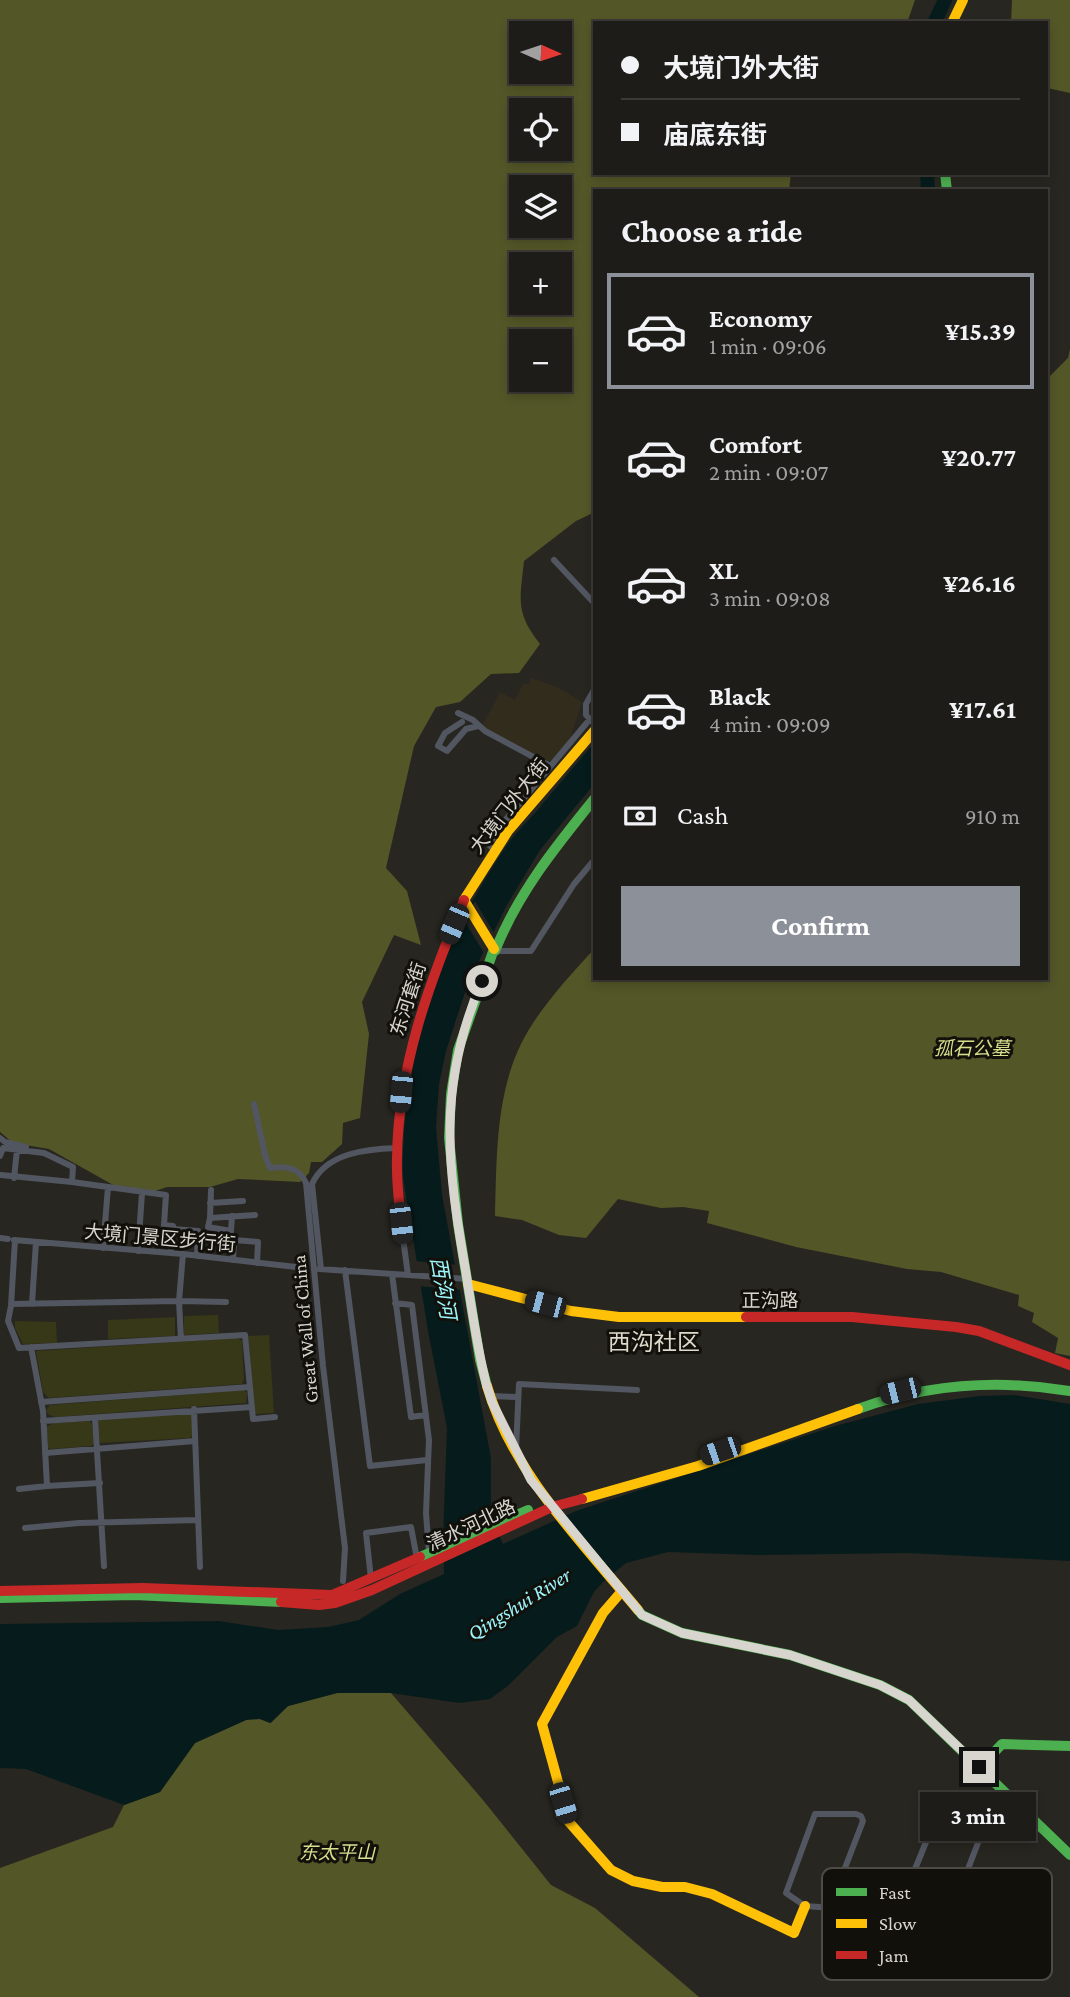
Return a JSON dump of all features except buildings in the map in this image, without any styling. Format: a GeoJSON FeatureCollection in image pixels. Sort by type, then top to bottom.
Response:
{"type":"FeatureCollection","features":[{"type":"Feature","properties":{"kind":"main road"},"geometry":{"type":"LineString","coordinates":[[954,21],[962,0]]}},
{"type":"Feature","properties":{"kind":"main road","name":"大境门外大街"},"geometry":{"type":"LineString","coordinates":[[464,900],[508,831],[593,732]]}},
{"type":"Feature","properties":{"kind":"main road"},"geometry":{"type":"LineString","coordinates":[[593,801],[538,869],[492,946],[458,1050],[451,1094],[449,1138],[452,1184],[480,1360],[490,1396],[531,1480],[642,1615],[682,1633],[790,1655],[880,1685],[896,1693],[915,1706],[1070,1855]]}},
{"type":"Feature","properties":{"kind":"main road"},"geometry":{"type":"LineString","coordinates":[[464,900],[492,946]]}},
{"type":"Feature","properties":{"kind":"main road","name":"东河套街"},"geometry":{"type":"LineString","coordinates":[[403,1238],[397,1148],[401,1092],[411,1040],[443,948],[464,900]]}},
{"type":"Feature","properties":{"kind":"main road","name":"正沟路"},"geometry":{"type":"LineString","coordinates":[[467,1284],[571,1311],[619,1317],[852,1317],[945,1325],[979,1331],[1070,1365]]}},
{"type":"Feature","properties":{"kind":"main road","name":"正沟路"},"geometry":{"type":"LineString","coordinates":[[467,1284],[573,1318],[605,1322],[850,1323],[938,1330],[1006,1344],[1070,1371]]}},
{"type":"Feature","properties":{"kind":"main road","name":"清水河北路"},"geometry":{"type":"LineString","coordinates":[[0,1598],[134,1595],[253,1599],[319,1605],[348,1599],[436,1554],[496,1529],[883,1395],[954,1379],[988,1377],[1070,1385]]}},
{"type":"Feature","properties":{"kind":"main road","name":"清水河北路"},"geometry":{"type":"LineString","coordinates":[[553,1508],[698,1465],[906,1394],[955,1385],[988,1383],[1034,1385],[1070,1391]]}},
{"type":"Feature","properties":{"kind":"main road","name":"清水河北路"},"geometry":{"type":"LineString","coordinates":[[0,1591],[143,1588],[332,1595],[417,1559],[436,1554]]}},
{"type":"Feature","properties":{"kind":"main road"},"geometry":{"type":"LineString","coordinates":[[622,1591],[603,1613],[542,1724],[569,1822],[611,1871],[633,1881],[662,1887],[685,1886],[712,1894],[794,1933],[805,1906]]}},
{"type":"Feature","properties":{"kind":"main road"},"geometry":{"type":"LineString","coordinates":[[979,1767],[1002,1744],[1070,1746]]}},
{"type":"Feature","properties":{"kind":"street"},"geometry":{"type":"LineString","coordinates":[[554,560],[593,602]]}},
{"type":"Feature","properties":{"kind":"street"},"geometry":{"type":"LineString","coordinates":[[495,850],[489,843],[498,829],[550,766],[593,721],[586,715],[586,704],[593,692]]}},
{"type":"Feature","properties":{"kind":"street"},"geometry":{"type":"LineString","coordinates":[[458,713],[550,766]]}},
{"type":"Feature","properties":{"kind":"street"},"geometry":{"type":"LineString","coordinates":[[462,722],[445,733],[438,746],[447,751],[466,729],[478,726]]}},
{"type":"Feature","properties":{"kind":"street"},"geometry":{"type":"LineString","coordinates":[[492,946],[531,951],[593,862]]}},
{"type":"Feature","properties":{"kind":"street","name":"Great Wall of China"},"geometry":{"type":"LineString","coordinates":[[254,1104],[270,1168],[283,1167],[298,1171],[306,1183],[323,1366],[345,1548],[343,1581]]}},
{"type":"Feature","properties":{"kind":"street"},"geometry":{"type":"LineString","coordinates":[[3,1143],[17,1150],[44,1153],[73,1167],[72,1182]]}},
{"type":"Feature","properties":{"kind":"street"},"geometry":{"type":"LineString","coordinates":[[3,1143],[30,1148],[33,1152]]}},
{"type":"Feature","properties":{"kind":"street"},"geometry":{"type":"LineString","coordinates":[[0,1156],[3,1143]]}},
{"type":"Feature","properties":{"kind":"street"},"geometry":{"type":"LineString","coordinates":[[397,1148],[378,1149],[342,1158],[326,1165],[317,1173],[312,1184],[318,1269],[412,1275],[467,1284]]}},
{"type":"Feature","properties":{"kind":"street"},"geometry":{"type":"LineString","coordinates":[[13,1178],[17,1150]]}},
{"type":"Feature","properties":{"kind":"street"},"geometry":{"type":"LineString","coordinates":[[0,1176],[72,1182],[166,1195],[164,1225],[173,1226],[173,1229],[198,1231],[208,1227],[232,1231]]}},
{"type":"Feature","properties":{"kind":"street"},"geometry":{"type":"LineString","coordinates":[[103,1248],[108,1188]]}},
{"type":"Feature","properties":{"kind":"street"},"geometry":{"type":"LineString","coordinates":[[208,1227],[211,1190]]}},
{"type":"Feature","properties":{"kind":"street"},"geometry":{"type":"LineString","coordinates":[[138,1251],[142,1193]]}},
{"type":"Feature","properties":{"kind":"street"},"geometry":{"type":"LineString","coordinates":[[211,1203],[243,1200]]}},
{"type":"Feature","properties":{"kind":"street"},"geometry":{"type":"LineString","coordinates":[[210,1218],[242,1218],[255,1215]]}},
{"type":"Feature","properties":{"kind":"street"},"geometry":{"type":"LineString","coordinates":[[232,1216],[233,1260]]}},
{"type":"Feature","properties":{"kind":"street"},"geometry":{"type":"LineString","coordinates":[[171,1253],[173,1229]]}},
{"type":"Feature","properties":{"kind":"street"},"geometry":{"type":"LineString","coordinates":[[197,1256],[198,1231]]}},
{"type":"Feature","properties":{"kind":"street"},"geometry":{"type":"LineString","coordinates":[[403,1238],[412,1275]]}},
{"type":"Feature","properties":{"kind":"street"},"geometry":{"type":"LineString","coordinates":[[9,1239],[12,1304],[8,1321],[19,1348],[245,1335],[253,1419],[275,1417]]}},
{"type":"Feature","properties":{"kind":"street","name":"大境门景区步行街"},"geometry":{"type":"LineString","coordinates":[[9,1239],[305,1268]]}},
{"type":"Feature","properties":{"kind":"street"},"geometry":{"type":"LineString","coordinates":[[234,1240],[258,1241],[257,1263]]}},
{"type":"Feature","properties":{"kind":"street"},"geometry":{"type":"LineString","coordinates":[[32,1304],[36,1242]]}},
{"type":"Feature","properties":{"kind":"street"},"geometry":{"type":"LineString","coordinates":[[181,1339],[179,1301],[183,1254]]}},
{"type":"Feature","properties":{"kind":"street"},"geometry":{"type":"LineString","coordinates":[[345,1270],[370,1466],[426,1460]]}},
{"type":"Feature","properties":{"kind":"street"},"geometry":{"type":"LineString","coordinates":[[392,1274],[411,1417],[425,1415]]}},
{"type":"Feature","properties":{"kind":"street"},"geometry":{"type":"LineString","coordinates":[[12,1304],[226,1302]]}},
{"type":"Feature","properties":{"kind":"street"},"geometry":{"type":"LineString","coordinates":[[395,1303],[412,1305],[429,1440],[426,1460],[426,1513],[436,1554]]}},
{"type":"Feature","properties":{"kind":"street"},"geometry":{"type":"LineString","coordinates":[[31,1347],[41,1402],[47,1486]]}},
{"type":"Feature","properties":{"kind":"street"},"geometry":{"type":"LineString","coordinates":[[516,1453],[519,1384],[637,1390]]}},
{"type":"Feature","properties":{"kind":"street"},"geometry":{"type":"LineString","coordinates":[[41,1402],[250,1388]]}},
{"type":"Feature","properties":{"kind":"street"},"geometry":{"type":"LineString","coordinates":[[490,1396],[518,1397]]}},
{"type":"Feature","properties":{"kind":"street"},"geometry":{"type":"LineString","coordinates":[[43,1421],[252,1407]]}},
{"type":"Feature","properties":{"kind":"street"},"geometry":{"type":"LineString","coordinates":[[194,1409],[200,1567]]}},
{"type":"Feature","properties":{"kind":"street"},"geometry":{"type":"LineString","coordinates":[[94,1418],[104,1566]]}},
{"type":"Feature","properties":{"kind":"street"},"geometry":{"type":"LineString","coordinates":[[45,1453],[195,1441]]}},
{"type":"Feature","properties":{"kind":"street"},"geometry":{"type":"LineString","coordinates":[[19,1489],[100,1483]]}},
{"type":"Feature","properties":{"kind":"street"},"geometry":{"type":"LineString","coordinates":[[24,1528],[103,1522],[198,1520]]}},
{"type":"Feature","properties":{"kind":"street"},"geometry":{"type":"LineString","coordinates":[[371,1579],[366,1533],[411,1527],[417,1559]]}},
{"type":"Feature","properties":{"kind":"street"},"geometry":{"type":"LineString","coordinates":[[822,1907],[805,1906],[786,1893],[815,1814],[861,1816],[863,1821],[845,1868]]}},
{"type":"Feature","properties":{"kind":"street"},"geometry":{"type":"LineString","coordinates":[[915,1868],[935,1820]]}},
{"type":"Feature","properties":{"kind":"street"},"geometry":{"type":"LineString","coordinates":[[968,1868],[981,1835]]}},
{"type":"Feature","properties":{"kind":"shaded area"},"geometry":{"type":"Polygon","coordinates":[[[531,678],[557,687],[582,702],[570,739],[552,761],[540,760],[482,726],[500,692],[515,700],[523,684],[529,684],[531,678]]]}},
{"type":"Feature","properties":{"kind":"green space"},"geometry":{"type":"Polygon","coordinates":[[[0,0],[915,0],[908,21],[593,21],[593,175],[791,175],[789,189],[593,189],[593,513],[576,521],[524,561],[521,605],[526,623],[540,644],[519,673],[491,674],[460,702],[436,707],[414,746],[386,868],[407,891],[421,945],[394,935],[362,1002],[369,1034],[360,1118],[343,1123],[342,1144],[322,1162],[311,1162],[309,1173],[300,1182],[238,1179],[210,1187],[167,1187],[152,1192],[115,1186],[49,1149],[13,1143],[0,1132],[0,0]]]}},
{"type":"Feature","properties":{"kind":"green space"},"geometry":{"type":"Polygon","coordinates":[[[1012,0],[1070,0],[1070,93],[1048,88],[1048,21],[1011,21],[1012,0]]]}},
{"type":"Feature","properties":{"kind":"green space","name":"孤石公墓"},"geometry":{"type":"Polygon","coordinates":[[[1070,349],[1070,1356],[1055,1353],[1058,1338],[1032,1322],[1034,1313],[1018,1306],[1019,1295],[941,1272],[907,1269],[796,1247],[707,1223],[709,1211],[683,1207],[661,1208],[618,1199],[586,1238],[559,1235],[522,1220],[495,1216],[500,1116],[511,1068],[533,1023],[562,984],[593,950],[593,980],[1048,980],[1048,378],[1068,358],[1070,349]]]}},
{"type":"Feature","properties":{"kind":"green space"},"geometry":{"type":"Polygon","coordinates":[[[218,1315],[219,1333],[184,1335],[184,1316],[218,1315]]]}},
{"type":"Feature","properties":{"kind":"green space"},"geometry":{"type":"Polygon","coordinates":[[[175,1317],[175,1336],[108,1339],[108,1320],[175,1317]]]}},
{"type":"Feature","properties":{"kind":"green space"},"geometry":{"type":"Polygon","coordinates":[[[15,1321],[56,1322],[57,1343],[23,1344],[15,1328],[15,1321]]]}},
{"type":"Feature","properties":{"kind":"green space"},"geometry":{"type":"Polygon","coordinates":[[[269,1335],[274,1413],[255,1414],[248,1336],[269,1335]]]}},
{"type":"Feature","properties":{"kind":"green space"},"geometry":{"type":"Polygon","coordinates":[[[237,1338],[242,1341],[242,1384],[49,1398],[43,1392],[36,1351],[237,1338]]]}},
{"type":"Feature","properties":{"kind":"green space"},"geometry":{"type":"Polygon","coordinates":[[[244,1390],[247,1393],[246,1403],[56,1417],[46,1411],[50,1405],[244,1390]]]}},
{"type":"Feature","properties":{"kind":"green space"},"geometry":{"type":"Polygon","coordinates":[[[187,1412],[192,1415],[193,1436],[189,1438],[100,1443],[97,1423],[99,1419],[187,1412]]]}},
{"type":"Feature","properties":{"kind":"green space"},"geometry":{"type":"Polygon","coordinates":[[[89,1421],[92,1424],[92,1446],[48,1447],[46,1427],[54,1423],[89,1421]]]}},
{"type":"Feature","properties":{"kind":"green space","name":"东太平山"},"geometry":{"type":"Polygon","coordinates":[[[337,1693],[391,1693],[483,1800],[551,1885],[595,1908],[699,1997],[0,1997],[0,1868],[113,1827],[124,1805],[160,1792],[195,1743],[248,1719],[271,1723],[288,1706],[337,1693]]]}},
{"type":"Feature","properties":{"kind":"water","name":"Qingshui River"},"geometry":{"type":"Polygon","coordinates":[[[593,744],[593,785],[540,850],[507,905],[468,983],[446,1051],[439,1084],[436,1127],[442,1195],[491,1458],[491,1518],[503,1544],[576,1511],[835,1426],[918,1404],[980,1396],[1014,1395],[1070,1404],[1070,1561],[908,1553],[757,1555],[668,1552],[626,1563],[594,1592],[577,1626],[557,1637],[509,1685],[490,1699],[459,1703],[391,1693],[337,1693],[288,1706],[270,1723],[260,1719],[246,1720],[195,1743],[160,1792],[124,1805],[26,1769],[0,1768],[0,1624],[219,1621],[278,1630],[328,1627],[359,1620],[400,1594],[444,1574],[447,1428],[403,1177],[409,1090],[428,1005],[461,923],[512,839],[593,744]]]}},
{"type":"Feature","properties":{"kind":"pier"},"geometry":{"type":"Polygon","coordinates":[[[475,901],[494,933],[484,953],[464,920],[475,901]]]}},
{"type":"Feature","properties":{"kind":"pier"},"geometry":{"type":"Polygon","coordinates":[[[414,1261],[460,1265],[464,1290],[419,1286],[414,1261]]]}},
{"type":"Feature","properties":{"kind":"waterway","name":"西沟河"},"geometry":{"type":"LineString","coordinates":[[935,21],[945,0]]}},
{"type":"Feature","properties":{"kind":"waterway","name":"西沟河"},"geometry":{"type":"LineString","coordinates":[[927,175],[928,189]]}},
{"type":"Feature","properties":{"kind":"traffic: fast"},"geometry":{"type":"LineString","coordinates":[[945,175],[947,189]]}},
{"type":"Feature","properties":{"kind":"traffic: fast"},"geometry":{"type":"LineString","coordinates":[[495,951],[526,890],[593,801]]}},
{"type":"Feature","properties":{"kind":"traffic: fast"},"geometry":{"type":"LineString","coordinates":[[487,1386],[480,1360],[458,1224],[449,1138],[451,1094],[458,1050],[494,949]]}},
{"type":"Feature","properties":{"kind":"traffic: fast"},"geometry":{"type":"LineString","coordinates":[[858,1409],[910,1394],[962,1386],[1016,1385],[1070,1391]]}},
{"type":"Feature","properties":{"kind":"traffic: fast"},"geometry":{"type":"LineString","coordinates":[[420,1557],[528,1510]]}},
{"type":"Feature","properties":{"kind":"traffic: fast"},"geometry":{"type":"LineString","coordinates":[[0,1598],[134,1595],[281,1602]]}},
{"type":"Feature","properties":{"kind":"traffic: fast"},"geometry":{"type":"LineString","coordinates":[[638,1610],[642,1615],[682,1633],[790,1655],[880,1685],[909,1700],[1070,1855]]}},
{"type":"Feature","properties":{"kind":"traffic: fast"},"geometry":{"type":"LineString","coordinates":[[980,1767],[1002,1744],[1070,1746]]}},
{"type":"Feature","properties":{"kind":"traffic: slow"},"geometry":{"type":"LineString","coordinates":[[953,21],[963,0]]}},
{"type":"Feature","properties":{"kind":"traffic: slow"},"geometry":{"type":"LineString","coordinates":[[494,949],[464,900],[508,831],[593,732]]}},
{"type":"Feature","properties":{"kind":"traffic: slow"},"geometry":{"type":"LineString","coordinates":[[468,1284],[571,1311],[619,1317],[746,1317]]}},
{"type":"Feature","properties":{"kind":"traffic: slow"},"geometry":{"type":"LineString","coordinates":[[487,1386],[499,1418],[531,1477],[572,1532],[638,1610]]}},
{"type":"Feature","properties":{"kind":"traffic: slow"},"geometry":{"type":"LineString","coordinates":[[582,1499],[698,1466],[858,1409]]}},
{"type":"Feature","properties":{"kind":"traffic: slow"},"geometry":{"type":"LineString","coordinates":[[622,1591],[603,1613],[542,1724],[569,1822],[611,1870],[633,1881],[662,1887],[685,1887],[712,1894],[794,1933],[805,1906]]}},
{"type":"Feature","properties":{"kind":"traffic: jam"},"geometry":{"type":"LineString","coordinates":[[403,1238],[397,1168],[403,1091],[409,1058],[428,994],[464,900]]}},
{"type":"Feature","properties":{"kind":"traffic: jam"},"geometry":{"type":"LineString","coordinates":[[746,1317],[852,1317],[956,1327],[979,1331],[1070,1365]]}},
{"type":"Feature","properties":{"kind":"traffic: jam"},"geometry":{"type":"LineString","coordinates":[[281,1602],[319,1605],[335,1603],[372,1590],[552,1507],[582,1499]]}},
{"type":"Feature","properties":{"kind":"traffic: jam"},"geometry":{"type":"LineString","coordinates":[[0,1591],[143,1588],[332,1595],[420,1557]]}},
{"type":"Feature","properties":{"kind":"district","name":"西沟社区"},"geometry":{"type":"Point","coordinates":[654,1342]}},
{"type":"Feature","properties":{"kind":"route"},"geometry":{"type":"LineString","coordinates":[[482,981],[458,1050],[451,1094],[449,1138],[452,1184],[486,1383],[492,1402],[531,1480],[642,1615],[682,1633],[790,1655],[880,1685],[909,1700],[979,1767]]}}]}
